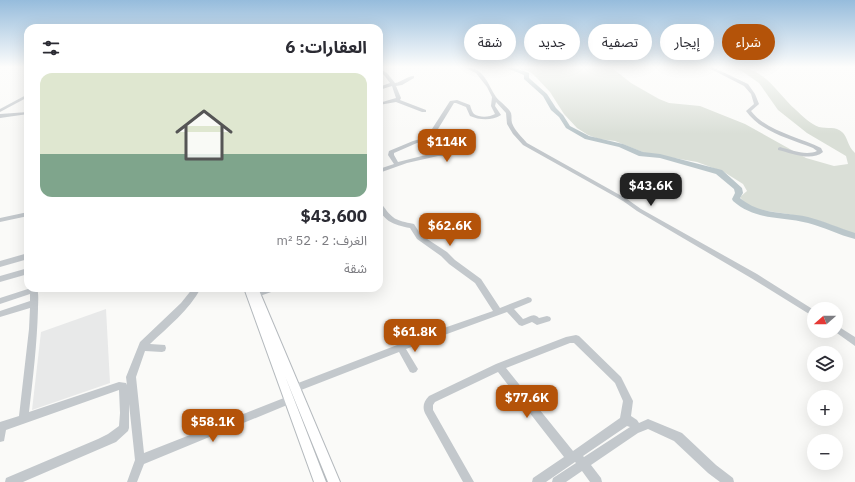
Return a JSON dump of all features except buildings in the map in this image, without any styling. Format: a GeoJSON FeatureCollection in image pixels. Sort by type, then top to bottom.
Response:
{"type":"FeatureCollection","features":[{"type":"Feature","properties":{"kind":"main road"},"geometry":{"type":"LineString","coordinates":[[253,292],[296,388],[334,482]]}},
{"type":"Feature","properties":{"kind":"main road"},"geometry":{"type":"LineString","coordinates":[[253,292],[289,400],[320,482]]}},
{"type":"Feature","properties":{"kind":"street"},"geometry":{"type":"LineString","coordinates":[[396,89],[399,98],[396,100]]}},
{"type":"Feature","properties":{"kind":"street"},"geometry":{"type":"LineString","coordinates":[[489,89],[508,113],[510,124],[518,137],[530,148],[625,200],[639,210],[754,276],[807,310]]}},
{"type":"Feature","properties":{"kind":"street"},"geometry":{"type":"LineString","coordinates":[[749,89],[757,104],[748,111],[752,116],[768,128],[815,147],[820,152],[817,154],[804,154],[780,149]]}},
{"type":"Feature","properties":{"kind":"street"},"geometry":{"type":"LineString","coordinates":[[0,111],[24,97]]}},
{"type":"Feature","properties":{"kind":"street"},"geometry":{"type":"LineString","coordinates":[[434,137],[435,128],[452,102],[457,101],[468,106],[471,114],[474,116],[494,117],[498,115],[493,106],[494,97]]}},
{"type":"Feature","properties":{"kind":"street"},"geometry":{"type":"LineString","coordinates":[[383,103],[396,100],[424,111]]}},
{"type":"Feature","properties":{"kind":"street"},"geometry":{"type":"LineString","coordinates":[[0,116],[24,113]]}},
{"type":"Feature","properties":{"kind":"street"},"geometry":{"type":"LineString","coordinates":[[383,169],[397,164],[438,154],[449,154],[454,151],[454,147],[446,135],[434,137],[393,151],[391,154],[397,164]]}},
{"type":"Feature","properties":{"kind":"street"},"geometry":{"type":"LineString","coordinates":[[383,210],[390,220],[396,224],[412,226],[419,237],[444,254],[452,262],[478,281],[498,312]]}},
{"type":"Feature","properties":{"kind":"street"},"geometry":{"type":"LineString","coordinates":[[0,220],[24,215]]}},
{"type":"Feature","properties":{"kind":"street"},"geometry":{"type":"LineString","coordinates":[[0,264],[24,257]]}},
{"type":"Feature","properties":{"kind":"street"},"geometry":{"type":"LineString","coordinates":[[0,279],[24,272]]}},
{"type":"Feature","properties":{"kind":"street"},"geometry":{"type":"LineString","coordinates":[[0,301],[26,292]]}},
{"type":"Feature","properties":{"kind":"street"},"geometry":{"type":"LineString","coordinates":[[24,417],[33,329],[34,292]]}},
{"type":"Feature","properties":{"kind":"street"},"geometry":{"type":"LineString","coordinates":[[10,482],[102,443],[112,438],[124,428],[125,413],[123,386],[130,377],[144,342],[153,336],[195,292]]}},
{"type":"Feature","properties":{"kind":"street"},"geometry":{"type":"LineString","coordinates":[[296,388],[528,300]]}},
{"type":"Feature","properties":{"kind":"street"},"geometry":{"type":"LineString","coordinates":[[0,314],[34,303]]}},
{"type":"Feature","properties":{"kind":"street"},"geometry":{"type":"LineString","coordinates":[[508,308],[522,323],[534,318],[537,322],[547,319]]}},
{"type":"Feature","properties":{"kind":"street"},"geometry":{"type":"LineString","coordinates":[[843,333],[855,342]]}},
{"type":"Feature","properties":{"kind":"street"},"geometry":{"type":"LineString","coordinates":[[469,482],[427,407],[432,399],[499,367],[569,340],[576,339],[618,380],[628,402],[625,421]]}},
{"type":"Feature","properties":{"kind":"street"},"geometry":{"type":"LineString","coordinates":[[142,347],[162,348]]}},
{"type":"Feature","properties":{"kind":"street"},"geometry":{"type":"LineString","coordinates":[[401,348],[413,369]]}},
{"type":"Feature","properties":{"kind":"street"},"geometry":{"type":"LineString","coordinates":[[499,367],[571,459],[584,464],[597,482]]}},
{"type":"Feature","properties":{"kind":"street"},"geometry":{"type":"LineString","coordinates":[[130,377],[140,460],[132,482]]}},
{"type":"Feature","properties":{"kind":"street"},"geometry":{"type":"LineString","coordinates":[[0,437],[1,426],[24,417],[123,386]]}},
{"type":"Feature","properties":{"kind":"street"},"geometry":{"type":"LineString","coordinates":[[140,460],[289,400]]}},
{"type":"Feature","properties":{"kind":"street"},"geometry":{"type":"LineString","coordinates":[[537,482],[625,421],[632,422],[635,425],[635,428]]}},
{"type":"Feature","properties":{"kind":"street"},"geometry":{"type":"LineString","coordinates":[[557,482],[635,428],[648,424],[678,437],[726,481]]}},
{"type":"Feature","properties":{"kind":"street"},"geometry":{"type":"LineString","coordinates":[[571,459],[571,473]]}},
{"type":"Feature","properties":{"kind":"shaded area"},"geometry":{"type":"Polygon","coordinates":[[[548,89],[642,89],[669,103],[700,106],[745,124],[806,158],[834,166],[848,164],[846,156],[807,133],[778,110],[764,89],[776,89],[789,104],[810,122],[819,127],[840,130],[855,153],[855,234],[820,221],[754,209],[745,203],[740,197],[747,191],[743,184],[724,172],[697,162],[645,153],[615,141],[599,139],[588,135],[577,128],[564,114],[548,89]]]}},
{"type":"Feature","properties":{"kind":"shaded area"},"geometry":{"type":"Polygon","coordinates":[[[106,309],[110,383],[32,410],[41,332],[106,309]]]}},
{"type":"Feature","properties":{"kind":"waterway"},"geometry":{"type":"LineString","coordinates":[[538,89],[545,95],[553,109],[561,116],[568,127],[587,138],[621,145],[642,154],[660,156],[719,172],[738,188],[739,193],[736,199],[752,210],[770,215],[799,218],[820,223],[855,236]]}}]}
